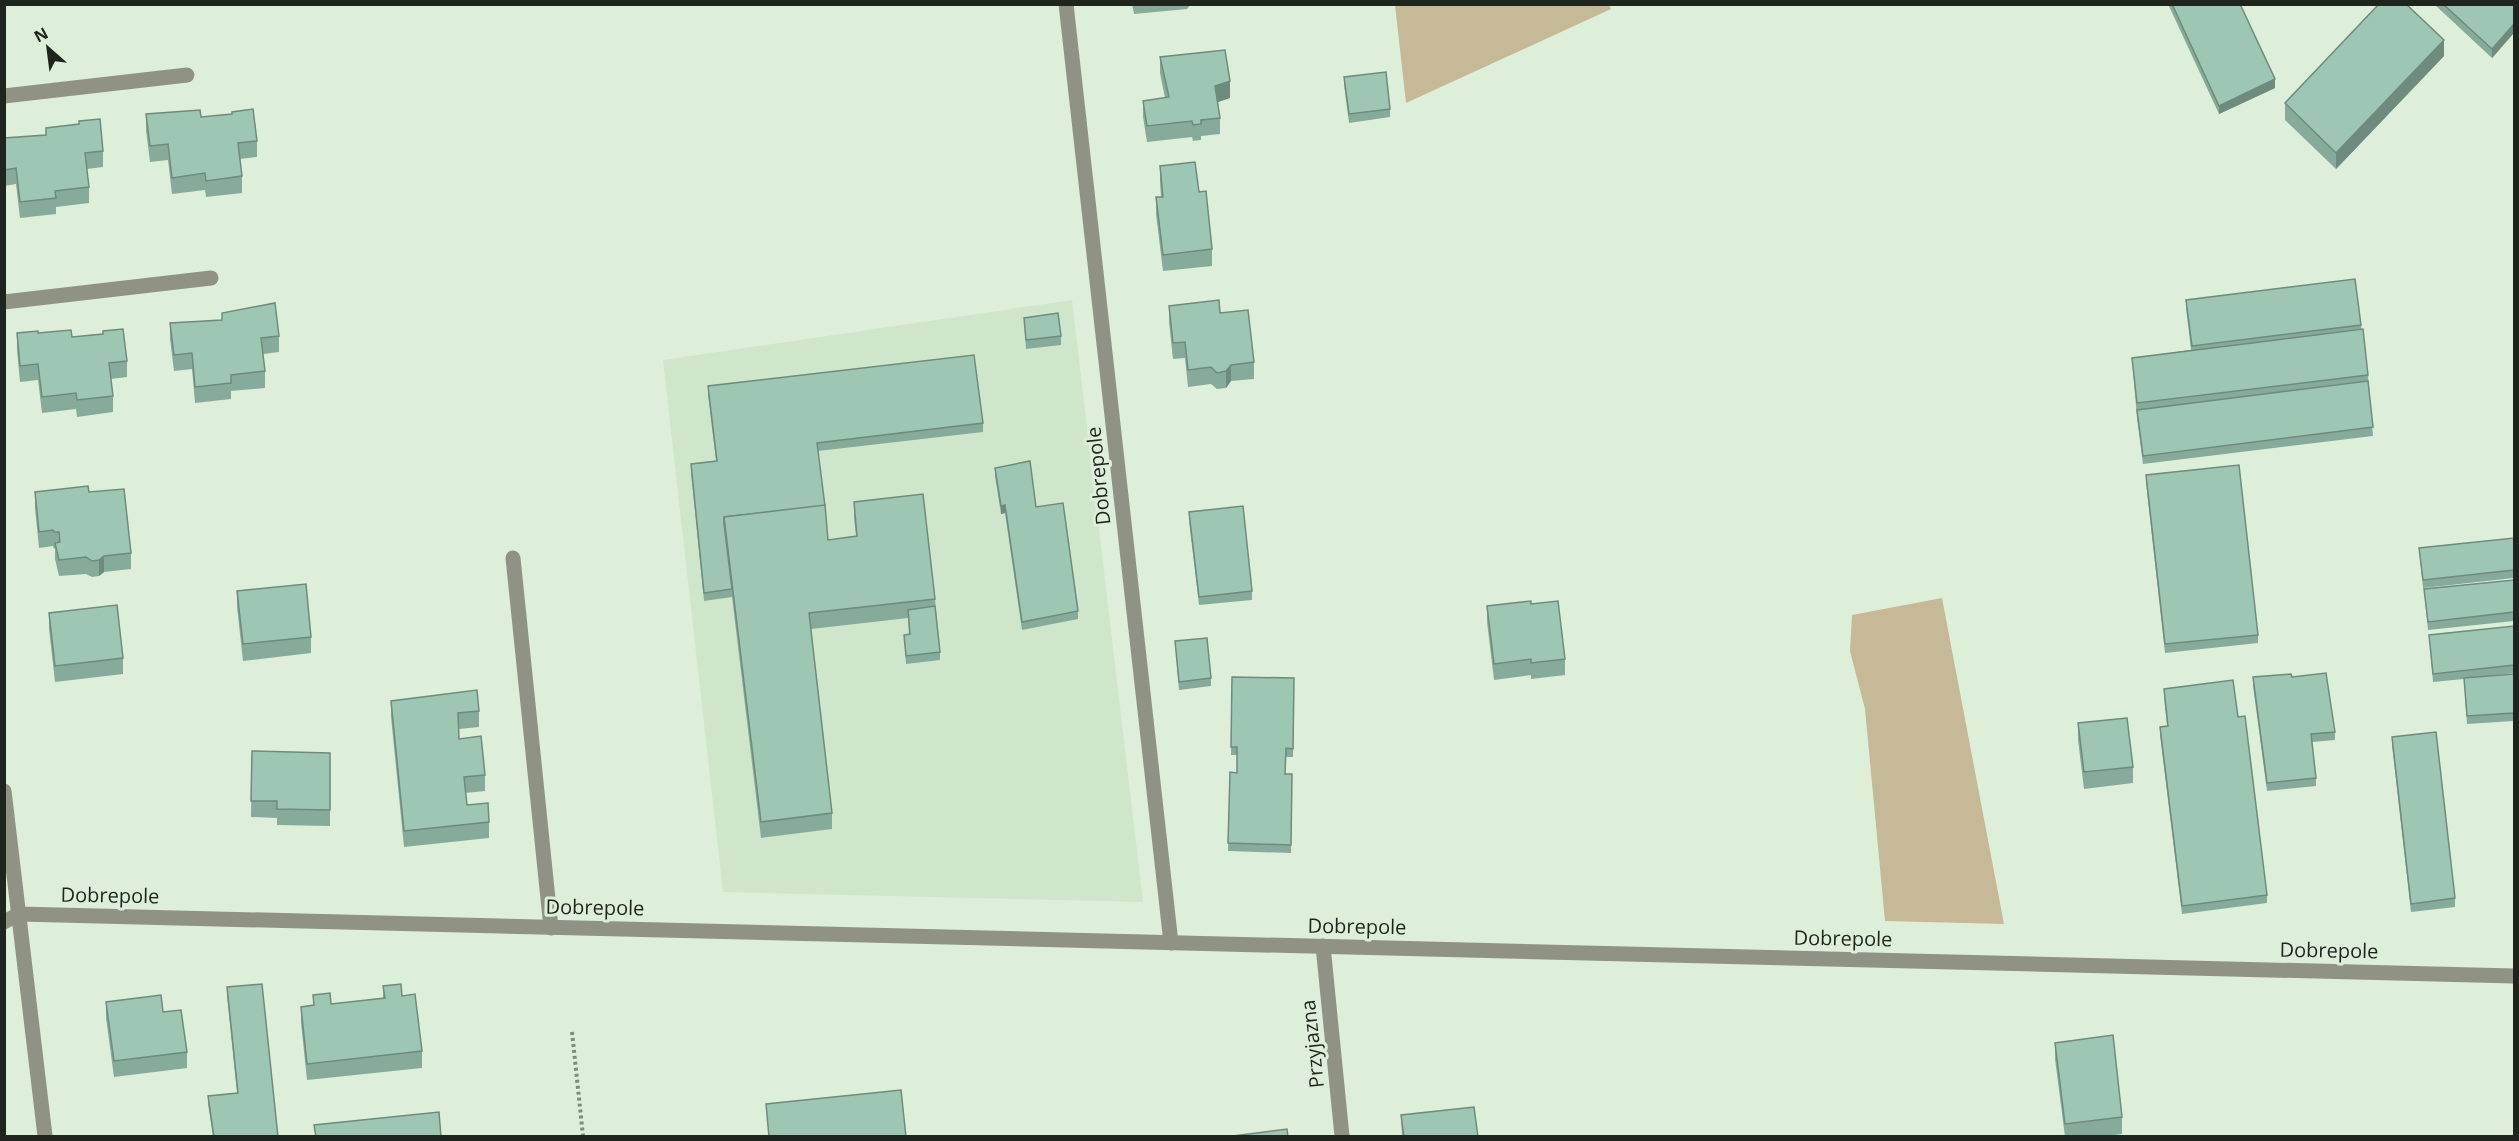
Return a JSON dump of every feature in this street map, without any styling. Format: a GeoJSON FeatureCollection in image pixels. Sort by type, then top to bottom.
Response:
{"type":"FeatureCollection","features":[{"type":"Feature","properties":{"kind":"street","name":"Dobrepole"},"geometry":{"type":"LineString","coordinates":[[1066,4],[1171,943]]}},
{"type":"Feature","properties":{"kind":"street"},"geometry":{"type":"LineString","coordinates":[[4,96],[187,75]]}},
{"type":"Feature","properties":{"kind":"street"},"geometry":{"type":"LineString","coordinates":[[4,302],[211,278]]}},
{"type":"Feature","properties":{"kind":"street"},"geometry":{"type":"LineString","coordinates":[[513,558],[551,928]]}},
{"type":"Feature","properties":{"kind":"street"},"geometry":{"type":"LineString","coordinates":[[4,792],[45,1137]]}},
{"type":"Feature","properties":{"kind":"street","name":"Dobrepole"},"geometry":{"type":"LineString","coordinates":[[19,914],[2514,976]]}},
{"type":"Feature","properties":{"kind":"street"},"geometry":{"type":"LineString","coordinates":[[4,922],[19,914]]}},
{"type":"Feature","properties":{"kind":"street","name":"Przyjazna"},"geometry":{"type":"LineString","coordinates":[[1323,946],[1342,1137]]}},
{"type":"Feature","properties":{"kind":"path"},"geometry":{"type":"LineString","coordinates":[[572,1032],[583,1137]]}},
{"type":"Feature","properties":{"kind":"shaded area"},"geometry":{"type":"Polygon","coordinates":[[[1609,4],[1611,9],[1406,103],[1395,5],[1609,4]]]}},
{"type":"Feature","properties":{"kind":"shaded area"},"geometry":{"type":"Polygon","coordinates":[[[1072,300],[1143,902],[723,892],[663,360],[1072,300]]]}},
{"type":"Feature","properties":{"kind":"shaded area"},"geometry":{"type":"Polygon","coordinates":[[[1942,598],[2004,924],[1885,921],[1865,709],[1850,651],[1852,615],[1942,598]]]}},
{"type":"Feature","properties":{"kind":"building"},"geometry":{"type":"Polygon","coordinates":[[[2172,4],[2240,4],[2275,79],[2219,106],[2172,4]]]}},
{"type":"Feature","properties":{"kind":"building"},"geometry":{"type":"Polygon","coordinates":[[[2379,4],[2406,4],[2444,40],[2336,153],[2285,103],[2379,4]]]}},
{"type":"Feature","properties":{"kind":"building"},"geometry":{"type":"Polygon","coordinates":[[[2443,4],[2514,4],[2514,27],[2513,25],[2492,49],[2443,4]]]}},
{"type":"Feature","properties":{"kind":"building"},"geometry":{"type":"Polygon","coordinates":[[[1225,50],[1230,81],[1215,86],[1220,118],[1201,120],[1201,124],[1193,125],[1192,121],[1147,126],[1143,101],[1169,97],[1160,57],[1225,50]]]}},
{"type":"Feature","properties":{"kind":"building"},"geometry":{"type":"Polygon","coordinates":[[[1386,72],[1390,109],[1349,114],[1344,77],[1386,72]]]}},
{"type":"Feature","properties":{"kind":"building"},"geometry":{"type":"Polygon","coordinates":[[[253,109],[257,141],[238,143],[242,176],[206,181],[205,173],[172,178],[168,144],[150,146],[146,114],[200,110],[201,117],[253,109]]]}},
{"type":"Feature","properties":{"kind":"building"},"geometry":{"type":"Polygon","coordinates":[[[100,119],[103,151],[85,153],[89,187],[55,191],[56,198],[20,202],[16,168],[4,170],[4,138],[46,135],[46,128],[100,119]]]}},
{"type":"Feature","properties":{"kind":"building"},"geometry":{"type":"Polygon","coordinates":[[[1195,162],[1199,192],[1206,191],[1212,249],[1163,255],[1156,197],[1163,197],[1160,166],[1195,162]]]}},
{"type":"Feature","properties":{"kind":"building"},"geometry":{"type":"Polygon","coordinates":[[[2355,279],[2361,325],[2192,346],[2186,300],[2355,279]]]}},
{"type":"Feature","properties":{"kind":"building"},"geometry":{"type":"Polygon","coordinates":[[[1219,300],[1220,313],[1248,310],[1254,362],[1231,365],[1226,371],[1217,373],[1211,367],[1188,370],[1185,342],[1173,343],[1169,306],[1219,300]]]}},
{"type":"Feature","properties":{"kind":"building"},"geometry":{"type":"Polygon","coordinates":[[[275,303],[279,336],[261,338],[265,371],[231,375],[231,383],[195,387],[192,353],[174,355],[170,323],[222,320],[222,313],[275,303]]]}},
{"type":"Feature","properties":{"kind":"building"},"geometry":{"type":"Polygon","coordinates":[[[1058,313],[1061,336],[1026,340],[1024,318],[1058,313]]]}},
{"type":"Feature","properties":{"kind":"building"},"geometry":{"type":"Polygon","coordinates":[[[123,329],[127,361],[109,363],[113,396],[77,400],[76,393],[42,397],[38,364],[20,366],[17,333],[71,330],[72,337],[103,334],[103,331],[123,329]]]}},
{"type":"Feature","properties":{"kind":"building"},"geometry":{"type":"Polygon","coordinates":[[[2363,329],[2368,375],[2137,403],[2132,358],[2363,329]]]}},
{"type":"Feature","properties":{"kind":"building"},"geometry":{"type":"Polygon","coordinates":[[[974,355],[983,423],[817,443],[825,506],[724,517],[732,589],[704,593],[691,464],[717,461],[708,386],[974,355]]]}},
{"type":"Feature","properties":{"kind":"building"},"geometry":{"type":"Polygon","coordinates":[[[2368,381],[2373,427],[2143,456],[2137,410],[2368,381]]]}},
{"type":"Feature","properties":{"kind":"building"},"geometry":{"type":"Polygon","coordinates":[[[1030,461],[1036,507],[1063,503],[1078,611],[1022,622],[1005,505],[1001,506],[995,468],[1030,461]]]}},
{"type":"Feature","properties":{"kind":"building"},"geometry":{"type":"Polygon","coordinates":[[[2239,465],[2258,635],[2165,644],[2146,475],[2239,465]]]}},
{"type":"Feature","properties":{"kind":"building"},"geometry":{"type":"Polygon","coordinates":[[[88,486],[89,492],[124,489],[131,553],[104,556],[92,561],[86,557],[59,560],[55,543],[60,542],[59,532],[53,530],[39,532],[35,492],[88,486]]]}},
{"type":"Feature","properties":{"kind":"building"},"geometry":{"type":"Polygon","coordinates":[[[923,494],[935,599],[809,613],[832,813],[761,822],[724,517],[825,505],[828,540],[857,536],[854,502],[923,494]]]}},
{"type":"Feature","properties":{"kind":"building"},"geometry":{"type":"Polygon","coordinates":[[[1243,506],[1252,591],[1199,597],[1189,512],[1243,506]]]}},
{"type":"Feature","properties":{"kind":"building"},"geometry":{"type":"Polygon","coordinates":[[[2514,538],[2514,570],[2423,580],[2419,548],[2514,538]]]}},
{"type":"Feature","properties":{"kind":"building"},"geometry":{"type":"Polygon","coordinates":[[[2514,580],[2514,612],[2428,622],[2424,589],[2514,580]]]}},
{"type":"Feature","properties":{"kind":"building"},"geometry":{"type":"Polygon","coordinates":[[[306,584],[311,637],[243,644],[237,591],[306,584]]]}},
{"type":"Feature","properties":{"kind":"building"},"geometry":{"type":"Polygon","coordinates":[[[1531,601],[1531,604],[1558,601],[1565,659],[1531,663],[1531,659],[1494,664],[1487,606],[1531,601]]]}},
{"type":"Feature","properties":{"kind":"building"},"geometry":{"type":"Polygon","coordinates":[[[117,605],[123,658],[55,666],[49,613],[117,605]]]}},
{"type":"Feature","properties":{"kind":"building"},"geometry":{"type":"Polygon","coordinates":[[[935,606],[940,652],[906,656],[904,635],[910,634],[908,610],[935,606]]]}},
{"type":"Feature","properties":{"kind":"building"},"geometry":{"type":"Polygon","coordinates":[[[2514,626],[2514,665],[2433,674],[2429,635],[2514,626]]]}},
{"type":"Feature","properties":{"kind":"building"},"geometry":{"type":"Polygon","coordinates":[[[1207,638],[1211,678],[1179,682],[1175,641],[1207,638]]]}},
{"type":"Feature","properties":{"kind":"building"},"geometry":{"type":"Polygon","coordinates":[[[2326,673],[2335,732],[2311,734],[2316,778],[2267,783],[2253,677],[2291,674],[2292,677],[2326,673]]]}},
{"type":"Feature","properties":{"kind":"building"},"geometry":{"type":"Polygon","coordinates":[[[2514,674],[2514,713],[2467,716],[2464,678],[2514,674]]]}},
{"type":"Feature","properties":{"kind":"building"},"geometry":{"type":"Polygon","coordinates":[[[1232,677],[1294,678],[1293,749],[1286,748],[1285,774],[1292,774],[1291,845],[1228,843],[1230,772],[1237,773],[1237,747],[1231,747],[1232,677]]]}},
{"type":"Feature","properties":{"kind":"building"},"geometry":{"type":"Polygon","coordinates":[[[2233,680],[2238,717],[2245,716],[2267,895],[2182,906],[2160,727],[2168,726],[2164,689],[2233,680]]]}},
{"type":"Feature","properties":{"kind":"building"},"geometry":{"type":"Polygon","coordinates":[[[477,690],[479,711],[458,713],[459,739],[481,736],[485,775],[464,777],[467,805],[488,803],[489,822],[404,831],[391,701],[477,690]]]}},
{"type":"Feature","properties":{"kind":"building"},"geometry":{"type":"Polygon","coordinates":[[[2127,718],[2133,767],[2084,772],[2078,723],[2127,718]]]}},
{"type":"Feature","properties":{"kind":"building"},"geometry":{"type":"Polygon","coordinates":[[[2436,732],[2455,898],[2411,904],[2392,737],[2436,732]]]}},
{"type":"Feature","properties":{"kind":"building"},"geometry":{"type":"Polygon","coordinates":[[[252,751],[330,753],[330,810],[277,809],[277,801],[251,801],[252,751]]]}},
{"type":"Feature","properties":{"kind":"building"},"geometry":{"type":"Polygon","coordinates":[[[262,984],[278,1137],[214,1137],[208,1096],[238,1093],[227,987],[262,984]]]}},
{"type":"Feature","properties":{"kind":"building"},"geometry":{"type":"Polygon","coordinates":[[[401,984],[402,996],[415,994],[422,1051],[307,1064],[301,1007],[314,1005],[313,995],[330,993],[331,1004],[385,998],[383,986],[401,984]]]}},
{"type":"Feature","properties":{"kind":"building"},"geometry":{"type":"Polygon","coordinates":[[[161,995],[163,1012],[181,1010],[187,1052],[114,1061],[106,1002],[161,995]]]}},
{"type":"Feature","properties":{"kind":"building"},"geometry":{"type":"Polygon","coordinates":[[[2113,1035],[2122,1117],[2065,1124],[2055,1043],[2113,1035]]]}},
{"type":"Feature","properties":{"kind":"building"},"geometry":{"type":"Polygon","coordinates":[[[901,1090],[906,1137],[769,1137],[766,1104],[901,1090]]]}},
{"type":"Feature","properties":{"kind":"building"},"geometry":{"type":"Polygon","coordinates":[[[1474,1107],[1478,1137],[1404,1137],[1401,1115],[1474,1107]]]}},
{"type":"Feature","properties":{"kind":"building"},"geometry":{"type":"Polygon","coordinates":[[[439,1112],[441,1137],[316,1137],[314,1125],[439,1112]]]}},
{"type":"Feature","properties":{"kind":"building"},"geometry":{"type":"Polygon","coordinates":[[[1287,1129],[1288,1137],[1225,1137],[1287,1129]]]}}]}
